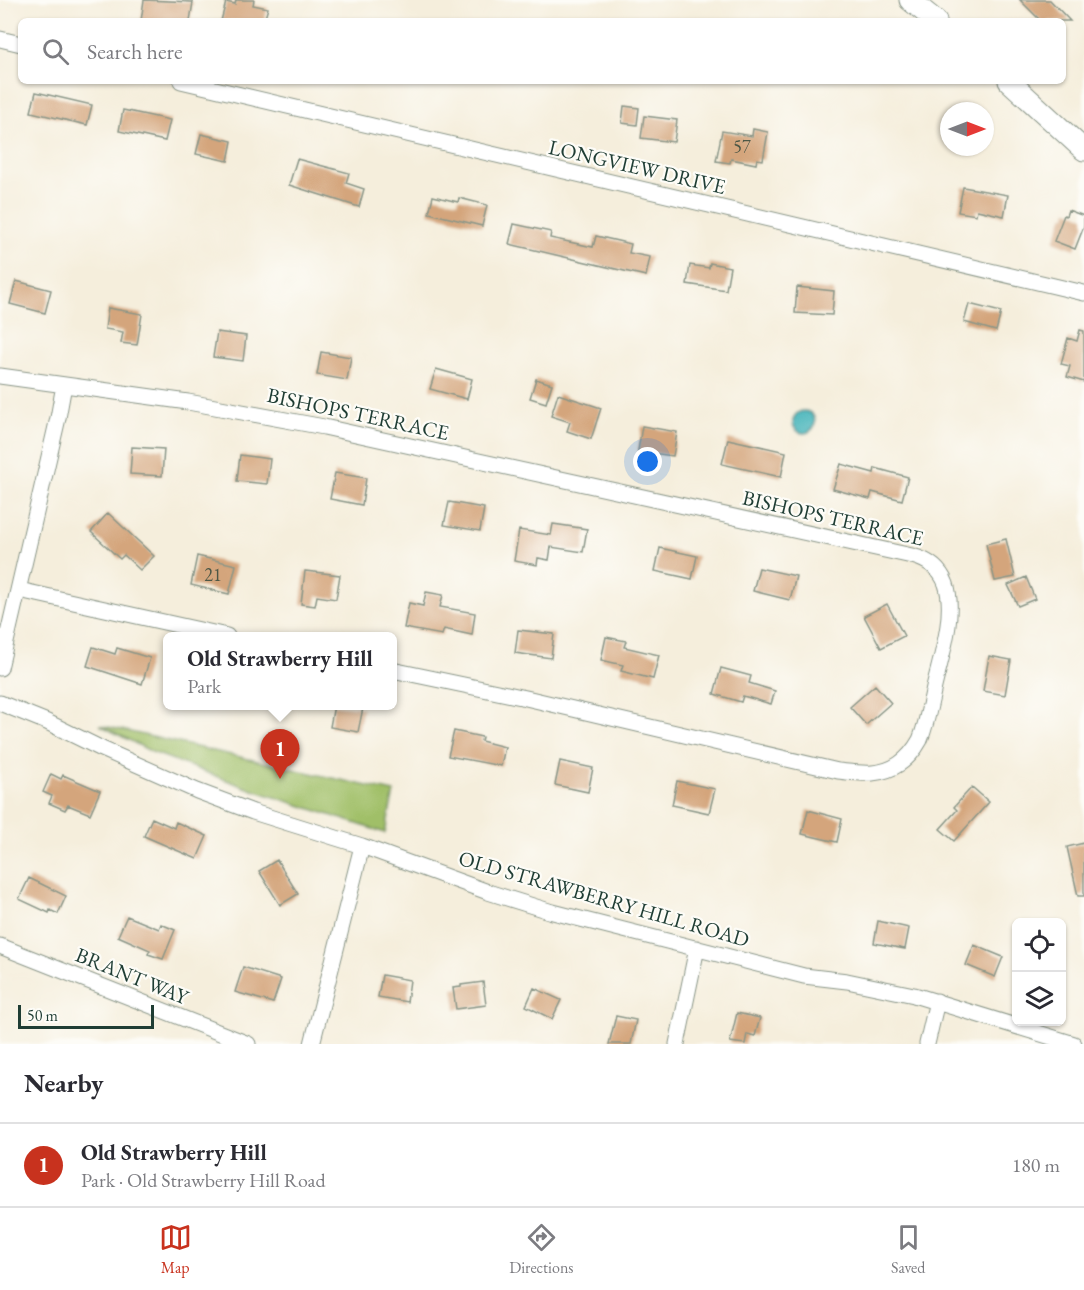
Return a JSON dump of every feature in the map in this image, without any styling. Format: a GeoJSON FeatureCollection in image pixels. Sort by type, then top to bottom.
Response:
{"type":"FeatureCollection","features":[{"type":"Feature","properties":{"kind":"main road"},"geometry":{"type":"LineString","coordinates":[[910,0],[932,18]]}},
{"type":"Feature","properties":{"kind":"main road"},"geometry":{"type":"LineString","coordinates":[[1012,84],[1084,150]]}},
{"type":"Feature","properties":{"kind":"street"},"geometry":{"type":"LineString","coordinates":[[0,39],[18,43]]}},
{"type":"Feature","properties":{"kind":"street","name":"LONGVIEW DRIVE"},"geometry":{"type":"LineString","coordinates":[[194,84],[1084,292]]}},
{"type":"Feature","properties":{"kind":"street","name":"BISHOPS TERRACE"},"geometry":{"type":"LineString","coordinates":[[0,376],[188,402],[324,427],[912,555],[931,563],[942,576],[949,601],[947,633],[922,735],[905,759],[889,770],[879,773],[837,771],[526,698],[397,671]]}},
{"type":"Feature","properties":{"kind":"street"},"geometry":{"type":"LineString","coordinates":[[0,668],[64,385]]}},
{"type":"Feature","properties":{"kind":"street"},"geometry":{"type":"LineString","coordinates":[[19,590],[209,632]]}},
{"type":"Feature","properties":{"kind":"street","name":"OLD STRAWBERRY HILL ROAD"},"geometry":{"type":"LineString","coordinates":[[0,703],[47,722],[121,758],[253,812],[363,846],[539,908],[804,976],[879,987],[937,1001],[1036,1034],[1074,1044]]}},
{"type":"Feature","properties":{"kind":"street"},"geometry":{"type":"LineString","coordinates":[[312,1044],[363,846]]}},
{"type":"Feature","properties":{"kind":"street","name":"BRANT WAY"},"geometry":{"type":"LineString","coordinates":[[0,946],[248,1044]]}},
{"type":"Feature","properties":{"kind":"street"},"geometry":{"type":"LineString","coordinates":[[677,1044],[697,948]]}},
{"type":"Feature","properties":{"kind":"street"},"geometry":{"type":"LineString","coordinates":[[927,1044],[937,1001]]}},
{"type":"Feature","properties":{"kind":"green space"},"geometry":{"type":"Polygon","coordinates":[[[100,725],[394,792],[385,833],[253,790],[152,752],[100,725]]]}},
{"type":"Feature","properties":{"kind":"water"},"geometry":{"type":"Polygon","coordinates":[[[804,411],[812,414],[815,422],[812,430],[804,433],[796,430],[793,422],[796,414],[804,411]]]}},
{"type":"Feature","properties":{"kind":"building"},"geometry":{"type":"Polygon","coordinates":[[[144,0],[193,2],[190,18],[141,18],[144,0]]]}},
{"type":"Feature","properties":{"kind":"building"},"geometry":{"type":"Polygon","coordinates":[[[236,0],[254,0],[253,5],[268,8],[265,18],[222,18],[226,2],[235,4],[236,0]]]}},
{"type":"Feature","properties":{"kind":"building"},"geometry":{"type":"Polygon","coordinates":[[[1020,0],[1050,0],[1070,21],[1066,21],[1066,18],[1038,18],[1020,0]]]}},
{"type":"Feature","properties":{"kind":"building"},"geometry":{"type":"Polygon","coordinates":[[[36,92],[92,105],[87,125],[31,112],[36,92]]]}},
{"type":"Feature","properties":{"kind":"building"},"geometry":{"type":"Polygon","coordinates":[[[624,106],[639,108],[637,125],[622,123],[624,106]]]}},
{"type":"Feature","properties":{"kind":"building"},"geometry":{"type":"Polygon","coordinates":[[[123,110],[170,120],[165,141],[119,131],[123,110]]]}},
{"type":"Feature","properties":{"kind":"building"},"geometry":{"type":"Polygon","coordinates":[[[644,116],[677,120],[674,142],[641,138],[644,116]]]}},
{"type":"Feature","properties":{"kind":"building"},"geometry":{"type":"Polygon","coordinates":[[[753,129],[768,132],[763,160],[757,159],[756,164],[731,159],[730,163],[716,161],[722,131],[752,136],[753,129]]]}},
{"type":"Feature","properties":{"kind":"building"},"geometry":{"type":"Polygon","coordinates":[[[201,134],[232,141],[228,161],[196,154],[201,134]]]}},
{"type":"Feature","properties":{"kind":"building"},"geometry":{"type":"Polygon","coordinates":[[[297,159],[349,173],[346,183],[364,189],[359,207],[289,185],[297,159]]]}},
{"type":"Feature","properties":{"kind":"building"},"geometry":{"type":"Polygon","coordinates":[[[963,187],[1008,195],[1004,216],[977,210],[976,215],[958,212],[963,187]]]}},
{"type":"Feature","properties":{"kind":"building"},"geometry":{"type":"Polygon","coordinates":[[[433,196],[458,202],[459,198],[487,205],[482,226],[429,213],[433,196]]]}},
{"type":"Feature","properties":{"kind":"building"},"geometry":{"type":"Polygon","coordinates":[[[1068,210],[1084,216],[1084,226],[1075,249],[1054,241],[1068,210]]]}},
{"type":"Feature","properties":{"kind":"building"},"geometry":{"type":"Polygon","coordinates":[[[514,224],[551,232],[550,238],[593,247],[596,236],[631,244],[629,253],[650,257],[646,276],[509,244],[514,224]]]}},
{"type":"Feature","properties":{"kind":"building"},"geometry":{"type":"Polygon","coordinates":[[[710,263],[730,267],[726,290],[687,284],[690,265],[709,268],[710,263]]]}},
{"type":"Feature","properties":{"kind":"building"},"geometry":{"type":"Polygon","coordinates":[[[16,281],[51,290],[45,313],[10,304],[16,281]]]}},
{"type":"Feature","properties":{"kind":"building"},"geometry":{"type":"Polygon","coordinates":[[[797,287],[834,291],[832,315],[795,313],[797,287]]]}},
{"type":"Feature","properties":{"kind":"building"},"geometry":{"type":"Polygon","coordinates":[[[969,304],[1001,312],[996,331],[964,322],[969,304]]]}},
{"type":"Feature","properties":{"kind":"building"},"geometry":{"type":"Polygon","coordinates":[[[108,308],[142,314],[137,345],[121,343],[123,332],[105,329],[108,308]]]}},
{"type":"Feature","properties":{"kind":"building"},"geometry":{"type":"Polygon","coordinates":[[[1080,330],[1084,331],[1084,382],[1067,377],[1070,366],[1061,364],[1068,338],[1077,341],[1080,330]]]}},
{"type":"Feature","properties":{"kind":"building"},"geometry":{"type":"Polygon","coordinates":[[[217,332],[246,336],[243,361],[213,357],[217,332]]]}},
{"type":"Feature","properties":{"kind":"building"},"geometry":{"type":"Polygon","coordinates":[[[321,352],[351,357],[347,380],[317,375],[321,352]]]}},
{"type":"Feature","properties":{"kind":"building"},"geometry":{"type":"Polygon","coordinates":[[[436,369],[472,379],[467,399],[430,389],[436,369]]]}},
{"type":"Feature","properties":{"kind":"building"},"geometry":{"type":"Polygon","coordinates":[[[536,379],[552,384],[546,403],[530,398],[536,379]]]}},
{"type":"Feature","properties":{"kind":"building"},"geometry":{"type":"Polygon","coordinates":[[[558,394],[601,408],[591,439],[567,431],[570,422],[551,416],[558,394]]]}},
{"type":"Feature","properties":{"kind":"building"},"geometry":{"type":"Polygon","coordinates":[[[642,426],[677,432],[673,456],[638,451],[642,426]]]}},
{"type":"Feature","properties":{"kind":"building"},"geometry":{"type":"Polygon","coordinates":[[[728,439],[786,452],[781,477],[722,464],[728,439]]]}},
{"type":"Feature","properties":{"kind":"building"},"geometry":{"type":"Polygon","coordinates":[[[132,447],[164,449],[162,476],[130,474],[132,447]]]}},
{"type":"Feature","properties":{"kind":"building"},"geometry":{"type":"Polygon","coordinates":[[[240,455],[270,459],[267,484],[237,481],[240,455]]]}},
{"type":"Feature","properties":{"kind":"building"},"geometry":{"type":"Polygon","coordinates":[[[841,464],[874,473],[875,468],[908,477],[902,500],[872,492],[870,499],[833,489],[841,464]]]}},
{"type":"Feature","properties":{"kind":"building"},"geometry":{"type":"Polygon","coordinates":[[[335,473],[366,478],[362,505],[330,499],[335,473]]]}},
{"type":"Feature","properties":{"kind":"building"},"geometry":{"type":"Polygon","coordinates":[[[449,502],[484,508],[480,531],[444,525],[449,502]]]}},
{"type":"Feature","properties":{"kind":"building"},"geometry":{"type":"Polygon","coordinates":[[[108,513],[154,556],[140,570],[124,555],[120,559],[91,532],[108,513]]]}},
{"type":"Feature","properties":{"kind":"building"},"geometry":{"type":"Polygon","coordinates":[[[553,524],[587,529],[583,552],[551,547],[549,560],[538,558],[537,565],[514,561],[519,530],[551,535],[553,524]]]}},
{"type":"Feature","properties":{"kind":"building"},"geometry":{"type":"Polygon","coordinates":[[[1006,539],[1015,577],[995,581],[986,544],[1006,539]]]}},
{"type":"Feature","properties":{"kind":"building"},"geometry":{"type":"Polygon","coordinates":[[[660,548],[697,556],[692,579],[655,571],[660,548]]]}},
{"type":"Feature","properties":{"kind":"building"},"geometry":{"type":"Polygon","coordinates":[[[197,556],[236,565],[229,594],[191,585],[197,556]]]}},
{"type":"Feature","properties":{"kind":"building"},"geometry":{"type":"Polygon","coordinates":[[[759,568],[796,576],[790,600],[753,591],[759,568]]]}},
{"type":"Feature","properties":{"kind":"building"},"geometry":{"type":"Polygon","coordinates":[[[305,571],[340,575],[336,599],[317,596],[315,606],[301,604],[305,571]]]}},
{"type":"Feature","properties":{"kind":"building"},"geometry":{"type":"Polygon","coordinates":[[[1026,577],[1035,599],[1018,606],[1008,585],[1026,577]]]}},
{"type":"Feature","properties":{"kind":"building"},"geometry":{"type":"Polygon","coordinates":[[[426,592],[443,595],[440,607],[475,613],[472,635],[444,629],[442,635],[404,628],[409,603],[423,606],[426,592]]]}},
{"type":"Feature","properties":{"kind":"building"},"geometry":{"type":"Polygon","coordinates":[[[887,604],[904,636],[881,648],[864,616],[887,604]]]}},
{"type":"Feature","properties":{"kind":"building"},"geometry":{"type":"Polygon","coordinates":[[[518,630],[554,634],[551,658],[515,653],[518,630]]]}},
{"type":"Feature","properties":{"kind":"building"},"geometry":{"type":"Polygon","coordinates":[[[606,637],[626,641],[624,647],[659,655],[653,679],[621,671],[623,665],[601,660],[606,637]]]}},
{"type":"Feature","properties":{"kind":"building"},"geometry":{"type":"Polygon","coordinates":[[[93,647],[115,654],[117,648],[150,658],[142,684],[87,666],[93,647]]]}},
{"type":"Feature","properties":{"kind":"building"},"geometry":{"type":"Polygon","coordinates":[[[989,656],[1011,660],[1005,695],[983,691],[989,656]]]}},
{"type":"Feature","properties":{"kind":"building"},"geometry":{"type":"Polygon","coordinates":[[[721,668],[751,676],[749,683],[775,691],[771,704],[743,696],[741,702],[714,694],[721,668]]]}},
{"type":"Feature","properties":{"kind":"building"},"geometry":{"type":"Polygon","coordinates":[[[875,685],[891,703],[866,725],[850,707],[875,685]]]}},
{"type":"Feature","properties":{"kind":"building"},"geometry":{"type":"Polygon","coordinates":[[[333,710],[363,710],[358,732],[330,727],[333,710]]]}},
{"type":"Feature","properties":{"kind":"building"},"geometry":{"type":"Polygon","coordinates":[[[454,731],[482,737],[481,741],[505,747],[501,766],[448,756],[454,731]]]}},
{"type":"Feature","properties":{"kind":"building"},"geometry":{"type":"Polygon","coordinates":[[[560,761],[593,768],[588,792],[555,785],[560,761]]]}},
{"type":"Feature","properties":{"kind":"building"},"geometry":{"type":"Polygon","coordinates":[[[51,774],[61,779],[63,775],[100,791],[90,814],[68,805],[65,810],[49,803],[52,796],[43,792],[51,774]]]}},
{"type":"Feature","properties":{"kind":"building"},"geometry":{"type":"Polygon","coordinates":[[[677,781],[715,789],[709,813],[672,805],[677,781]]]}},
{"type":"Feature","properties":{"kind":"building"},"geometry":{"type":"Polygon","coordinates":[[[972,787],[989,802],[954,841],[940,829],[957,810],[954,807],[972,787]]]}},
{"type":"Feature","properties":{"kind":"building"},"geometry":{"type":"Polygon","coordinates":[[[808,810],[842,819],[837,842],[802,834],[808,810]]]}},
{"type":"Feature","properties":{"kind":"building"},"geometry":{"type":"Polygon","coordinates":[[[152,818],[174,828],[176,822],[207,836],[197,859],[144,836],[152,818]]]}},
{"type":"Feature","properties":{"kind":"building"},"geometry":{"type":"Polygon","coordinates":[[[1084,843],[1084,896],[1078,896],[1067,847],[1084,843]]]}},
{"type":"Feature","properties":{"kind":"building"},"geometry":{"type":"Polygon","coordinates":[[[277,860],[298,894],[280,905],[259,871],[277,860]]]}},
{"type":"Feature","properties":{"kind":"building"},"geometry":{"type":"Polygon","coordinates":[[[29,878],[66,896],[58,914],[50,910],[49,913],[19,899],[29,878]]]}},
{"type":"Feature","properties":{"kind":"building"},"geometry":{"type":"Polygon","coordinates":[[[127,916],[159,929],[161,924],[175,930],[163,959],[148,954],[150,950],[118,936],[127,916]]]}},
{"type":"Feature","properties":{"kind":"building"},"geometry":{"type":"Polygon","coordinates":[[[878,921],[909,928],[905,949],[874,943],[878,921]]]}},
{"type":"Feature","properties":{"kind":"building"},"geometry":{"type":"Polygon","coordinates":[[[974,945],[1003,957],[995,977],[966,965],[974,945]]]}},
{"type":"Feature","properties":{"kind":"building"},"geometry":{"type":"Polygon","coordinates":[[[243,967],[281,979],[273,1003],[235,992],[243,967]]]}},
{"type":"Feature","properties":{"kind":"building"},"geometry":{"type":"Polygon","coordinates":[[[382,975],[410,980],[407,1002],[378,997],[382,975]]]}},
{"type":"Feature","properties":{"kind":"building"},"geometry":{"type":"Polygon","coordinates":[[[483,982],[486,1005],[456,1009],[453,988],[483,982]]]}},
{"type":"Feature","properties":{"kind":"building"},"geometry":{"type":"Polygon","coordinates":[[[534,988],[561,1000],[552,1019],[526,1006],[534,988]]]}},
{"type":"Feature","properties":{"kind":"building"},"geometry":{"type":"Polygon","coordinates":[[[737,1013],[760,1018],[755,1036],[747,1034],[745,1044],[730,1042],[737,1013]]]}},
{"type":"Feature","properties":{"kind":"building"},"geometry":{"type":"Polygon","coordinates":[[[616,1016],[636,1020],[631,1044],[609,1044],[616,1016]]]}},
{"type":"Feature","properties":{"kind":"place","name":"Old Strawberry Hill"},"geometry":{"type":"Point","coordinates":[280,779]}}]}
